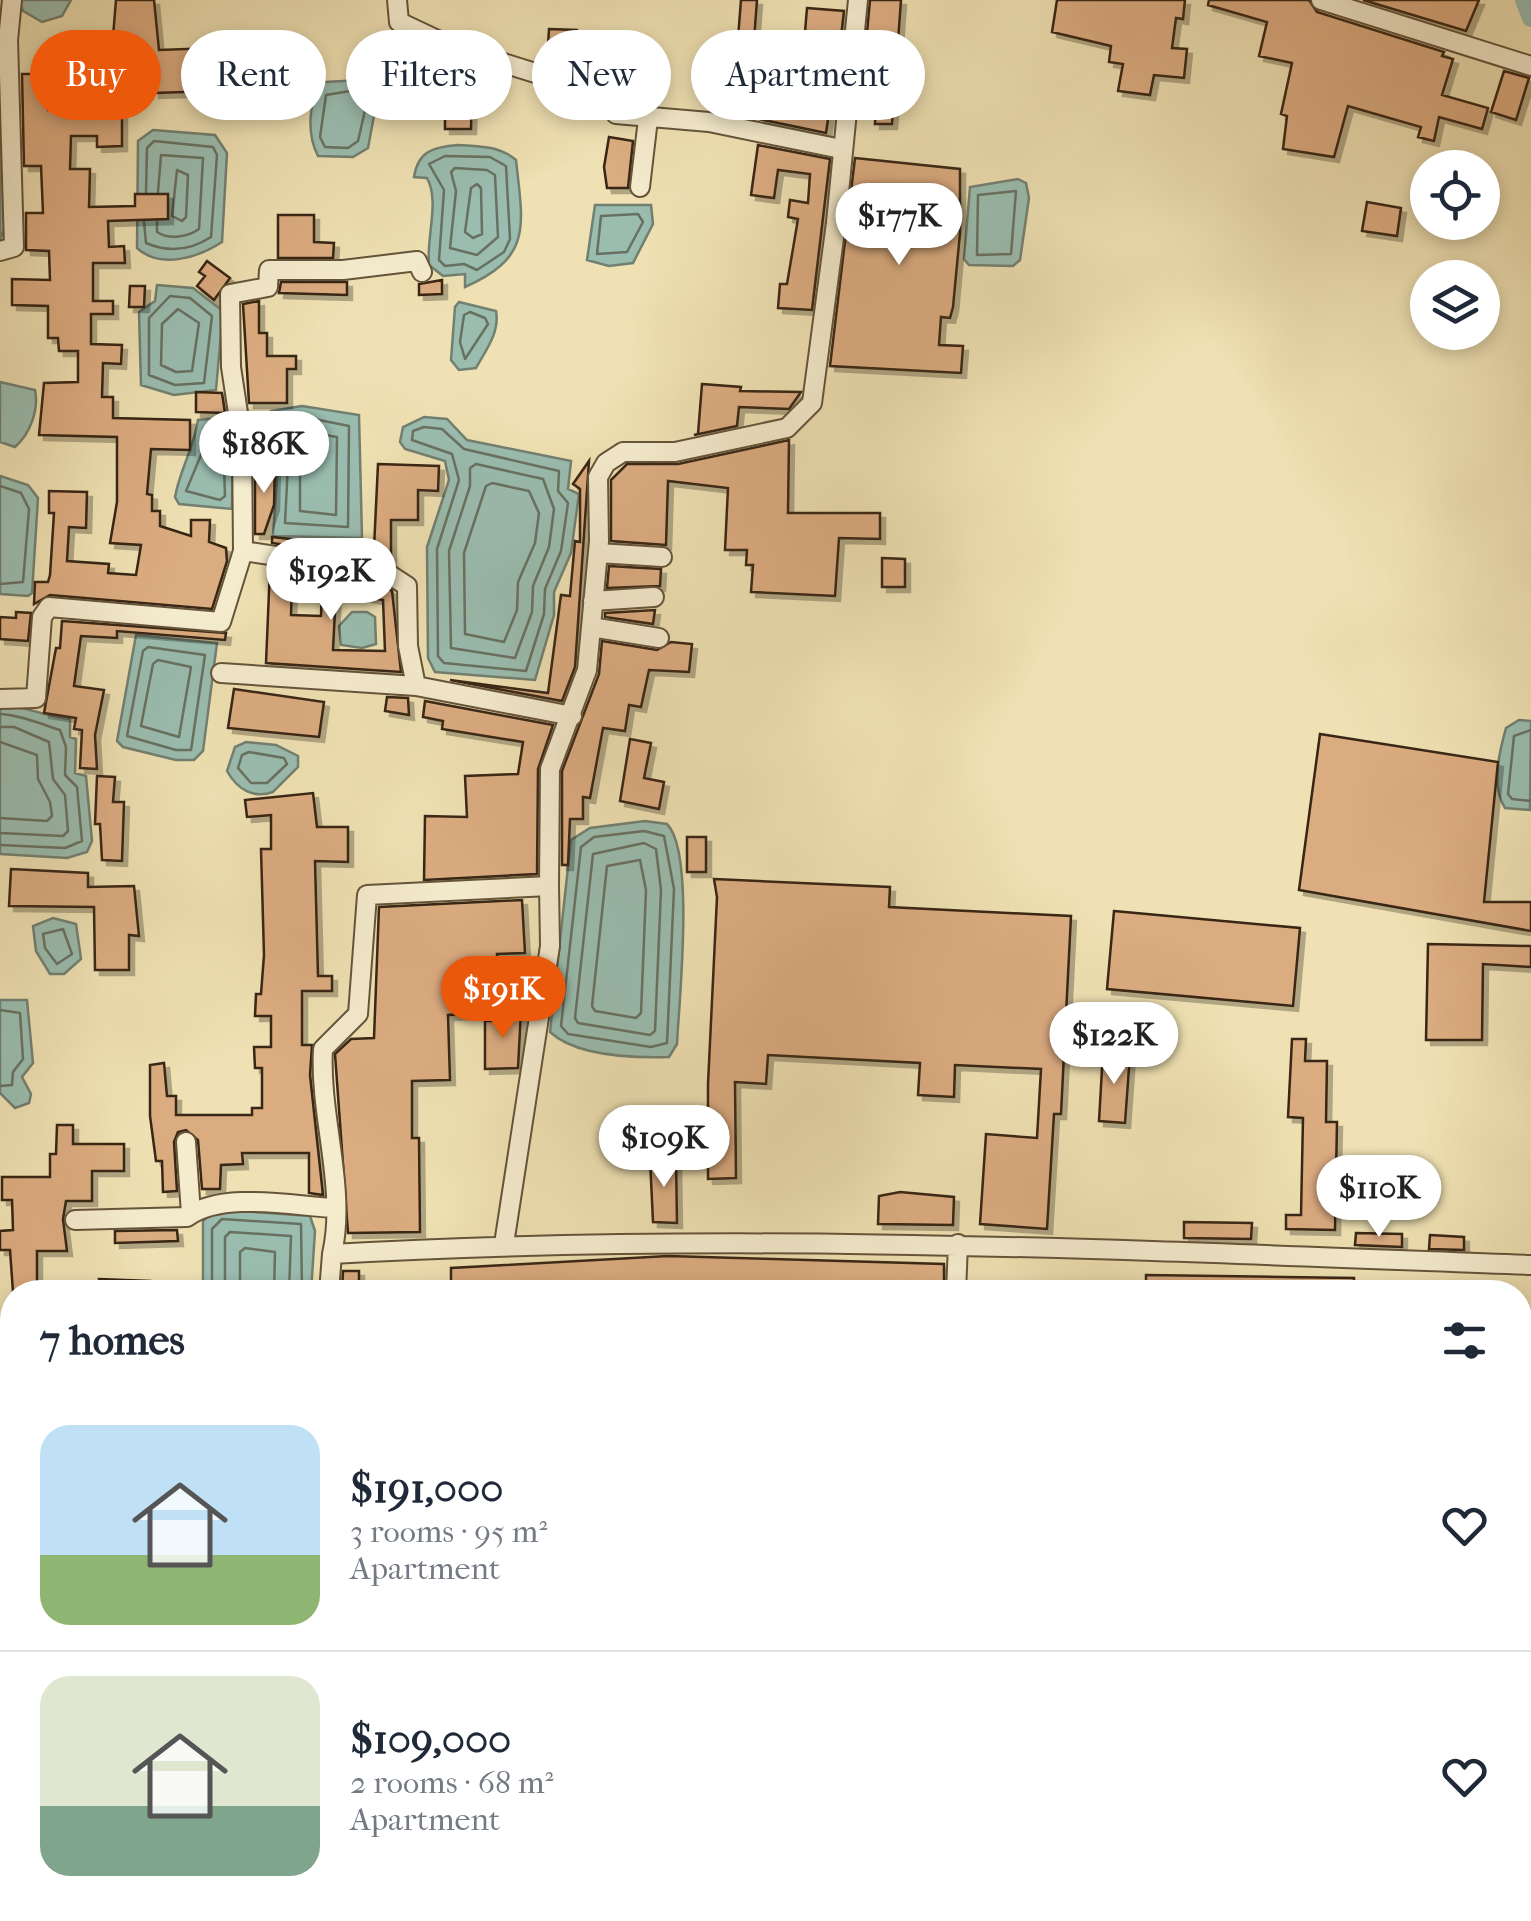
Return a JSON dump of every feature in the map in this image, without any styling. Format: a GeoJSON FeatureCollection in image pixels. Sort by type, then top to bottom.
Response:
{"type":"FeatureCollection","features":[{"type":"Feature","properties":{"kind":"street"},"geometry":{"type":"LineString","coordinates":[[0,251],[14,248],[8,40],[12,0]]}},
{"type":"Feature","properties":{"kind":"street"},"geometry":{"type":"LineString","coordinates":[[396,0],[398,22],[452,46],[532,71]]}},
{"type":"Feature","properties":{"kind":"street"},"geometry":{"type":"LineString","coordinates":[[504,1244],[550,946],[550,770],[587,670],[598,552],[598,477],[606,464],[623,452],[675,452],[787,428],[812,403],[836,223],[858,0]]}},
{"type":"Feature","properties":{"kind":"street"},"geometry":{"type":"LineString","coordinates":[[1321,0],[1531,66]]}},
{"type":"Feature","properties":{"kind":"street"},"geometry":{"type":"LineString","coordinates":[[640,187],[648,120]]}},
{"type":"Feature","properties":{"kind":"street"},"geometry":{"type":"LineString","coordinates":[[668,120],[708,122],[841,150]]}},
{"type":"Feature","properties":{"kind":"street"},"geometry":{"type":"LineString","coordinates":[[0,699],[36,698],[42,617],[48,607],[221,622],[244,551],[242,439],[231,368],[230,294],[268,287],[269,270],[343,270],[418,262],[422,272]]}},
{"type":"Feature","properties":{"kind":"street"},"geometry":{"type":"LineString","coordinates":[[244,551],[386,573],[407,586],[408,646],[416,686]]}},
{"type":"Feature","properties":{"kind":"street"},"geometry":{"type":"LineString","coordinates":[[598,552],[662,557]]}},
{"type":"Feature","properties":{"kind":"street"},"geometry":{"type":"LineString","coordinates":[[594,601],[654,597]]}},
{"type":"Feature","properties":{"kind":"street"},"geometry":{"type":"LineString","coordinates":[[591,627],[659,638]]}},
{"type":"Feature","properties":{"kind":"street"},"geometry":{"type":"LineString","coordinates":[[221,673],[416,686],[572,716]]}},
{"type":"Feature","properties":{"kind":"street"},"geometry":{"type":"LineString","coordinates":[[330,1280],[338,1229],[321,1081],[324,1049],[358,1014],[367,894],[549,886]]}},
{"type":"Feature","properties":{"kind":"street"},"geometry":{"type":"LineString","coordinates":[[186,1142],[191,1214]]}},
{"type":"Feature","properties":{"kind":"street"},"geometry":{"type":"LineString","coordinates":[[75,1220],[191,1214],[202,1206],[242,1204],[335,1208]]}},
{"type":"Feature","properties":{"kind":"street"},"geometry":{"type":"LineString","coordinates":[[332,1254],[504,1244],[958,1244],[1531,1265]]}},
{"type":"Feature","properties":{"kind":"street"},"geometry":{"type":"LineString","coordinates":[[956,1280],[958,1244]]}},
{"type":"Feature","properties":{"kind":"water"},"geometry":{"type":"Polygon","coordinates":[[[19,0],[71,0],[62,16],[42,22],[23,11],[19,0]]]}},
{"type":"Feature","properties":{"kind":"water"},"geometry":{"type":"Polygon","coordinates":[[[346,81],[346,120],[373,120],[368,148],[353,157],[318,156],[311,120],[326,120],[326,82],[346,81]]]}},
{"type":"Feature","properties":{"kind":"water"},"geometry":{"type":"Polygon","coordinates":[[[0,97],[9,217],[0,240],[0,97]]]}},
{"type":"Feature","properties":{"kind":"water"},"geometry":{"type":"Polygon","coordinates":[[[153,130],[215,135],[227,153],[222,242],[180,259],[157,258],[137,248],[138,141],[153,130]]]}},
{"type":"Feature","properties":{"kind":"water"},"geometry":{"type":"Polygon","coordinates":[[[458,145],[496,149],[516,160],[521,203],[519,237],[513,251],[487,276],[465,287],[465,274],[443,276],[429,265],[431,187],[427,178],[414,177],[419,161],[428,152],[458,145]]]}},
{"type":"Feature","properties":{"kind":"water"},"geometry":{"type":"Polygon","coordinates":[[[1018,179],[1026,183],[1029,198],[1020,260],[1013,266],[969,265],[964,259],[970,187],[1018,179]]]}},
{"type":"Feature","properties":{"kind":"water"},"geometry":{"type":"Polygon","coordinates":[[[595,205],[651,205],[653,224],[633,263],[609,266],[587,260],[595,205]]]}},
{"type":"Feature","properties":{"kind":"water"},"geometry":{"type":"Polygon","coordinates":[[[157,285],[193,288],[223,311],[216,390],[174,395],[141,385],[139,312],[155,301],[157,285]]]}},
{"type":"Feature","properties":{"kind":"water"},"geometry":{"type":"Polygon","coordinates":[[[459,302],[496,311],[494,334],[476,368],[459,370],[451,360],[455,307],[459,302]]]}},
{"type":"Feature","properties":{"kind":"water"},"geometry":{"type":"Polygon","coordinates":[[[0,382],[35,390],[32,421],[15,447],[0,442],[0,382]]]}},
{"type":"Feature","properties":{"kind":"water"},"geometry":{"type":"Polygon","coordinates":[[[302,406],[359,415],[362,538],[273,536],[278,464],[271,411],[302,406]]]}},
{"type":"Feature","properties":{"kind":"water"},"geometry":{"type":"Polygon","coordinates":[[[424,417],[447,419],[467,440],[571,461],[568,489],[579,494],[571,553],[554,592],[554,615],[535,680],[435,672],[428,658],[427,547],[449,480],[445,461],[405,449],[400,442],[403,427],[424,417]]]}},
{"type":"Feature","properties":{"kind":"water"},"geometry":{"type":"Polygon","coordinates":[[[209,419],[233,428],[232,509],[179,504],[175,497],[198,420],[209,419]]]}},
{"type":"Feature","properties":{"kind":"water"},"geometry":{"type":"Polygon","coordinates":[[[0,476],[28,485],[38,498],[32,593],[28,596],[0,594],[0,476]]]}},
{"type":"Feature","properties":{"kind":"water"},"geometry":{"type":"Polygon","coordinates":[[[352,612],[367,612],[375,617],[376,644],[362,648],[341,645],[339,626],[352,612]]]}},
{"type":"Feature","properties":{"kind":"water"},"geometry":{"type":"Polygon","coordinates":[[[136,635],[217,643],[203,751],[194,760],[176,760],[123,747],[117,741],[136,635]]]}},
{"type":"Feature","properties":{"kind":"water"},"geometry":{"type":"Polygon","coordinates":[[[0,705],[70,719],[70,737],[76,739],[75,773],[86,776],[92,841],[87,852],[67,858],[0,854],[0,705]]]}},
{"type":"Feature","properties":{"kind":"water"},"geometry":{"type":"Polygon","coordinates":[[[1519,720],[1531,721],[1530,810],[1505,808],[1498,790],[1499,758],[1506,728],[1519,720]]]}},
{"type":"Feature","properties":{"kind":"water"},"geometry":{"type":"Polygon","coordinates":[[[246,742],[276,745],[298,756],[298,767],[273,792],[246,791],[227,771],[235,747],[246,742]]]}},
{"type":"Feature","properties":{"kind":"water"},"geometry":{"type":"Polygon","coordinates":[[[645,821],[667,824],[676,840],[681,864],[683,928],[677,1044],[669,1057],[590,1051],[550,1032],[571,840],[590,828],[645,821]]]}},
{"type":"Feature","properties":{"kind":"water"},"geometry":{"type":"Polygon","coordinates":[[[53,918],[76,924],[81,959],[64,974],[50,974],[36,951],[33,926],[53,918]]]}},
{"type":"Feature","properties":{"kind":"water"},"geometry":{"type":"Polygon","coordinates":[[[0,1000],[27,1000],[33,1063],[22,1077],[31,1094],[29,1103],[15,1108],[0,1093],[0,1000]]]}},
{"type":"Feature","properties":{"kind":"water"},"geometry":{"type":"Polygon","coordinates":[[[215,1209],[310,1216],[315,1231],[312,1280],[203,1280],[203,1221],[215,1209]]]}},
{"type":"Feature","properties":{"kind":"building"},"geometry":{"type":"Polygon","coordinates":[[[116,0],[154,0],[157,30],[114,30],[116,0]]]}},
{"type":"Feature","properties":{"kind":"building"},"geometry":{"type":"Polygon","coordinates":[[[741,0],[757,0],[755,30],[739,30],[741,0]]]}},
{"type":"Feature","properties":{"kind":"building"},"geometry":{"type":"Polygon","coordinates":[[[870,0],[901,0],[899,30],[867,30],[870,0]]]}},
{"type":"Feature","properties":{"kind":"building"},"geometry":{"type":"Polygon","coordinates":[[[1057,0],[1185,0],[1183,19],[1176,18],[1172,48],[1187,49],[1184,78],[1154,75],[1150,95],[1118,91],[1123,64],[1109,62],[1111,46],[1052,32],[1057,0]]]}},
{"type":"Feature","properties":{"kind":"building"},"geometry":{"type":"Polygon","coordinates":[[[1209,0],[1309,0],[1317,12],[1444,52],[1442,56],[1453,59],[1442,95],[1488,108],[1482,129],[1439,117],[1434,141],[1418,137],[1421,127],[1348,106],[1334,157],[1283,149],[1287,116],[1281,114],[1292,63],[1259,56],[1267,22],[1208,5],[1209,0]]]}},
{"type":"Feature","properties":{"kind":"building"},"geometry":{"type":"Polygon","coordinates":[[[1363,0],[1479,0],[1466,31],[1363,0]]]}},
{"type":"Feature","properties":{"kind":"building"},"geometry":{"type":"Polygon","coordinates":[[[807,8],[844,11],[842,30],[805,30],[807,8]]]}},
{"type":"Feature","properties":{"kind":"building"},"geometry":{"type":"Polygon","coordinates":[[[181,49],[181,92],[161,93],[161,50],[181,49]]]}},
{"type":"Feature","properties":{"kind":"building"},"geometry":{"type":"Polygon","coordinates":[[[1504,71],[1529,78],[1516,120],[1491,112],[1504,71]]]}},
{"type":"Feature","properties":{"kind":"building"},"geometry":{"type":"Polygon","coordinates":[[[22,74],[30,74],[30,120],[122,120],[122,146],[97,147],[97,136],[71,136],[70,169],[90,169],[89,207],[135,206],[135,194],[168,194],[168,219],[108,221],[109,247],[124,246],[125,263],[93,263],[93,301],[113,301],[113,314],[91,314],[91,344],[122,345],[121,364],[103,363],[102,397],[113,397],[113,418],[190,420],[190,450],[151,449],[147,494],[152,495],[152,511],[160,511],[160,526],[191,536],[191,520],[210,520],[209,542],[226,548],[227,561],[212,609],[50,595],[34,604],[35,582],[48,582],[50,575],[54,513],[49,513],[49,491],[87,492],[86,528],[69,527],[67,561],[109,564],[108,573],[136,575],[141,545],[110,543],[117,502],[117,437],[39,435],[44,383],[78,382],[78,351],[59,351],[58,338],[48,338],[48,306],[12,305],[12,279],[50,280],[49,251],[26,250],[26,213],[43,213],[41,166],[24,166],[22,74]]]}},
{"type":"Feature","properties":{"kind":"building"},"geometry":{"type":"Polygon","coordinates":[[[445,120],[471,120],[471,129],[445,129],[445,120]]]}},
{"type":"Feature","properties":{"kind":"building"},"geometry":{"type":"Polygon","coordinates":[[[764,120],[828,120],[826,133],[764,120]]]}},
{"type":"Feature","properties":{"kind":"building"},"geometry":{"type":"Polygon","coordinates":[[[875,120],[892,120],[892,124],[875,124],[875,120]]]}},
{"type":"Feature","properties":{"kind":"building"},"geometry":{"type":"Polygon","coordinates":[[[609,137],[633,141],[628,188],[607,188],[604,167],[609,137]]]}},
{"type":"Feature","properties":{"kind":"building"},"geometry":{"type":"Polygon","coordinates":[[[758,145],[830,159],[812,310],[778,308],[780,284],[787,284],[798,219],[788,217],[790,200],[808,203],[810,174],[778,170],[774,198],[751,195],[758,145]]]}},
{"type":"Feature","properties":{"kind":"building"},"geometry":{"type":"Polygon","coordinates":[[[855,158],[960,169],[960,233],[953,307],[950,318],[941,317],[939,345],[963,346],[961,373],[830,366],[855,158]]]}},
{"type":"Feature","properties":{"kind":"building"},"geometry":{"type":"Polygon","coordinates":[[[1367,202],[1401,208],[1397,236],[1362,231],[1367,202]]]}},
{"type":"Feature","properties":{"kind":"building"},"geometry":{"type":"Polygon","coordinates":[[[278,215],[314,215],[314,242],[334,243],[333,258],[278,258],[278,215]]]}},
{"type":"Feature","properties":{"kind":"building"},"geometry":{"type":"Polygon","coordinates":[[[207,261],[230,278],[214,300],[197,286],[205,276],[199,272],[207,261]]]}},
{"type":"Feature","properties":{"kind":"building"},"geometry":{"type":"Polygon","coordinates":[[[442,280],[442,294],[419,295],[419,284],[442,280]]]}},
{"type":"Feature","properties":{"kind":"building"},"geometry":{"type":"Polygon","coordinates":[[[281,282],[347,282],[347,295],[279,293],[281,282]]]}},
{"type":"Feature","properties":{"kind":"building"},"geometry":{"type":"Polygon","coordinates":[[[130,286],[145,286],[144,307],[129,307],[130,286]]]}},
{"type":"Feature","properties":{"kind":"building"},"geometry":{"type":"Polygon","coordinates":[[[259,301],[259,333],[267,333],[267,356],[296,356],[296,369],[287,369],[287,403],[249,403],[243,304],[259,301]]]}},
{"type":"Feature","properties":{"kind":"building"},"geometry":{"type":"Polygon","coordinates":[[[702,384],[741,387],[740,391],[801,392],[789,409],[739,407],[737,426],[694,435],[698,434],[702,384]]]}},
{"type":"Feature","properties":{"kind":"building"},"geometry":{"type":"Polygon","coordinates":[[[196,392],[222,393],[225,413],[196,412],[196,392]]]}},
{"type":"Feature","properties":{"kind":"building"},"geometry":{"type":"Polygon","coordinates":[[[789,440],[788,513],[880,513],[880,539],[839,538],[835,596],[751,592],[753,565],[746,565],[747,550],[725,550],[728,488],[668,481],[666,545],[611,541],[611,480],[627,464],[678,464],[789,440]]]}},
{"type":"Feature","properties":{"kind":"building"},"geometry":{"type":"Polygon","coordinates":[[[589,461],[575,667],[562,701],[450,680],[548,693],[561,595],[570,596],[575,541],[580,542],[580,489],[573,484],[589,461]]]}},
{"type":"Feature","properties":{"kind":"building"},"geometry":{"type":"Polygon","coordinates":[[[255,464],[275,464],[274,505],[264,534],[255,534],[255,464]]]}},
{"type":"Feature","properties":{"kind":"building"},"geometry":{"type":"Polygon","coordinates":[[[378,464],[439,466],[438,491],[418,490],[418,520],[391,520],[391,561],[272,543],[272,537],[374,548],[378,464]]]}},
{"type":"Feature","properties":{"kind":"building"},"geometry":{"type":"Polygon","coordinates":[[[882,558],[905,559],[905,587],[882,587],[882,558]]]}},
{"type":"Feature","properties":{"kind":"building"},"geometry":{"type":"Polygon","coordinates":[[[609,566],[661,569],[660,586],[607,588],[609,566]]]}},
{"type":"Feature","properties":{"kind":"building"},"geometry":{"type":"Polygon","coordinates":[[[270,568],[382,585],[392,591],[401,672],[266,663],[270,568]],[[292,585],[291,615],[321,616],[322,589],[292,585]],[[336,591],[333,650],[385,651],[383,600],[336,591]]]}},
{"type":"Feature","properties":{"kind":"building"},"geometry":{"type":"Polygon","coordinates":[[[655,610],[653,624],[605,617],[605,613],[655,610]]]}},
{"type":"Feature","properties":{"kind":"building"},"geometry":{"type":"Polygon","coordinates":[[[16,612],[31,613],[28,641],[0,639],[0,617],[16,618],[16,612]]]}},
{"type":"Feature","properties":{"kind":"building"},"geometry":{"type":"Polygon","coordinates":[[[62,621],[226,633],[225,640],[117,631],[117,638],[81,636],[74,686],[104,690],[95,735],[97,769],[80,768],[82,730],[74,729],[76,718],[44,713],[56,648],[60,648],[62,621]]]}},
{"type":"Feature","properties":{"kind":"building"},"geometry":{"type":"Polygon","coordinates":[[[602,641],[657,650],[671,642],[692,644],[689,672],[649,670],[641,707],[629,705],[625,731],[603,728],[590,798],[583,797],[583,819],[570,819],[568,865],[562,865],[562,771],[599,674],[602,641]]]}},
{"type":"Feature","properties":{"kind":"building"},"geometry":{"type":"Polygon","coordinates":[[[234,689],[324,702],[319,737],[228,728],[234,689]]]}},
{"type":"Feature","properties":{"kind":"building"},"geometry":{"type":"Polygon","coordinates":[[[387,697],[408,698],[409,715],[385,711],[387,697]]]}},
{"type":"Feature","properties":{"kind":"building"},"geometry":{"type":"Polygon","coordinates":[[[425,701],[553,725],[538,769],[537,874],[424,880],[425,816],[467,817],[465,776],[518,774],[523,742],[442,729],[443,721],[423,717],[425,701]]]}},
{"type":"Feature","properties":{"kind":"building"},"geometry":{"type":"Polygon","coordinates":[[[1320,734],[1498,762],[1484,902],[1531,902],[1531,931],[1299,890],[1320,734]]]}},
{"type":"Feature","properties":{"kind":"building"},"geometry":{"type":"Polygon","coordinates":[[[630,739],[651,743],[644,778],[664,782],[659,809],[620,801],[630,739]]]}},
{"type":"Feature","properties":{"kind":"building"},"geometry":{"type":"Polygon","coordinates":[[[97,776],[115,777],[113,802],[124,802],[122,861],[102,860],[100,824],[95,824],[97,776]]]}},
{"type":"Feature","properties":{"kind":"building"},"geometry":{"type":"Polygon","coordinates":[[[313,793],[317,827],[348,827],[348,862],[315,861],[318,976],[332,976],[332,991],[302,991],[302,1045],[312,1045],[310,1075],[323,1195],[309,1193],[309,1153],[242,1153],[243,1164],[221,1165],[220,1189],[202,1189],[198,1140],[186,1130],[178,1132],[174,1142],[177,1191],[163,1192],[162,1161],[156,1161],[150,1116],[150,1065],[164,1063],[167,1096],[176,1096],[176,1115],[252,1115],[252,1108],[262,1108],[262,1068],[255,1068],[254,1047],[271,1047],[271,1016],[255,1016],[264,955],[261,849],[271,849],[271,815],[247,817],[245,800],[313,793]]]}},
{"type":"Feature","properties":{"kind":"building"},"geometry":{"type":"Polygon","coordinates":[[[687,837],[706,837],[706,872],[687,872],[687,837]]]}},
{"type":"Feature","properties":{"kind":"building"},"geometry":{"type":"Polygon","coordinates":[[[11,869],[88,873],[88,887],[134,886],[139,936],[129,935],[129,970],[95,970],[94,907],[9,906],[11,869]]]}},
{"type":"Feature","properties":{"kind":"building"},"geometry":{"type":"Polygon","coordinates":[[[714,879],[890,887],[889,907],[1071,916],[1061,1114],[1054,1114],[1047,1229],[980,1224],[986,1134],[1037,1138],[1041,1069],[955,1065],[954,1097],[918,1095],[920,1063],[768,1055],[766,1084],[735,1082],[736,1178],[708,1179],[708,1084],[717,897],[714,879]]]}},
{"type":"Feature","properties":{"kind":"building"},"geometry":{"type":"Polygon","coordinates":[[[522,900],[525,953],[497,954],[498,976],[464,977],[466,1014],[448,1015],[450,1080],[412,1081],[412,1138],[419,1138],[420,1232],[348,1233],[335,1054],[351,1039],[374,1038],[379,907],[522,900]]]}},
{"type":"Feature","properties":{"kind":"building"},"geometry":{"type":"Polygon","coordinates":[[[1114,911],[1300,928],[1293,1006],[1107,989],[1114,911]]]}},
{"type":"Feature","properties":{"kind":"building"},"geometry":{"type":"Polygon","coordinates":[[[1428,944],[1531,946],[1531,967],[1483,964],[1482,1040],[1426,1040],[1428,944]]]}},
{"type":"Feature","properties":{"kind":"building"},"geometry":{"type":"Polygon","coordinates":[[[521,1010],[518,1068],[485,1069],[485,1021],[502,1021],[501,1011],[521,1010]]]}},
{"type":"Feature","properties":{"kind":"building"},"geometry":{"type":"Polygon","coordinates":[[[1292,1039],[1306,1039],[1305,1061],[1327,1061],[1326,1122],[1337,1122],[1335,1230],[1286,1229],[1286,1215],[1301,1215],[1303,1118],[1288,1117],[1292,1039]]]}},
{"type":"Feature","properties":{"kind":"building"},"geometry":{"type":"Polygon","coordinates":[[[1103,1052],[1130,1054],[1125,1123],[1099,1121],[1103,1052]]]}},
{"type":"Feature","properties":{"kind":"building"},"geometry":{"type":"Polygon","coordinates":[[[57,1125],[73,1125],[73,1144],[124,1144],[124,1171],[92,1171],[92,1201],[66,1201],[63,1219],[67,1251],[37,1251],[37,1280],[12,1280],[10,1250],[0,1250],[0,1231],[13,1230],[12,1200],[2,1200],[2,1177],[50,1177],[50,1154],[56,1154],[57,1125]]]}},
{"type":"Feature","properties":{"kind":"building"},"geometry":{"type":"Polygon","coordinates":[[[650,1158],[676,1159],[677,1223],[653,1222],[650,1158]]]}},
{"type":"Feature","properties":{"kind":"building"},"geometry":{"type":"Polygon","coordinates":[[[900,1192],[954,1197],[953,1225],[878,1224],[879,1196],[900,1192]]]}},
{"type":"Feature","properties":{"kind":"building"},"geometry":{"type":"Polygon","coordinates":[[[1184,1222],[1252,1223],[1251,1239],[1184,1238],[1184,1222]]]}},
{"type":"Feature","properties":{"kind":"building"},"geometry":{"type":"Polygon","coordinates":[[[177,1230],[178,1241],[115,1243],[115,1231],[177,1230]]]}},
{"type":"Feature","properties":{"kind":"building"},"geometry":{"type":"Polygon","coordinates":[[[1356,1233],[1402,1234],[1402,1247],[1355,1245],[1356,1233]]]}},
{"type":"Feature","properties":{"kind":"building"},"geometry":{"type":"Polygon","coordinates":[[[1430,1235],[1464,1237],[1464,1250],[1429,1249],[1430,1235]]]}},
{"type":"Feature","properties":{"kind":"building"},"geometry":{"type":"Polygon","coordinates":[[[668,1256],[944,1264],[944,1280],[451,1280],[451,1268],[668,1256]]]}},
{"type":"Feature","properties":{"kind":"building"},"geometry":{"type":"Polygon","coordinates":[[[343,1271],[359,1271],[359,1280],[343,1280],[343,1271]]]}},
{"type":"Feature","properties":{"kind":"building"},"geometry":{"type":"Polygon","coordinates":[[[1146,1275],[1354,1278],[1354,1280],[1146,1280],[1146,1275]]]}},
{"type":"Feature","properties":{"kind":"waterway"},"geometry":{"type":"LineString","coordinates":[[1524,0],[1531,18]]}}]}
